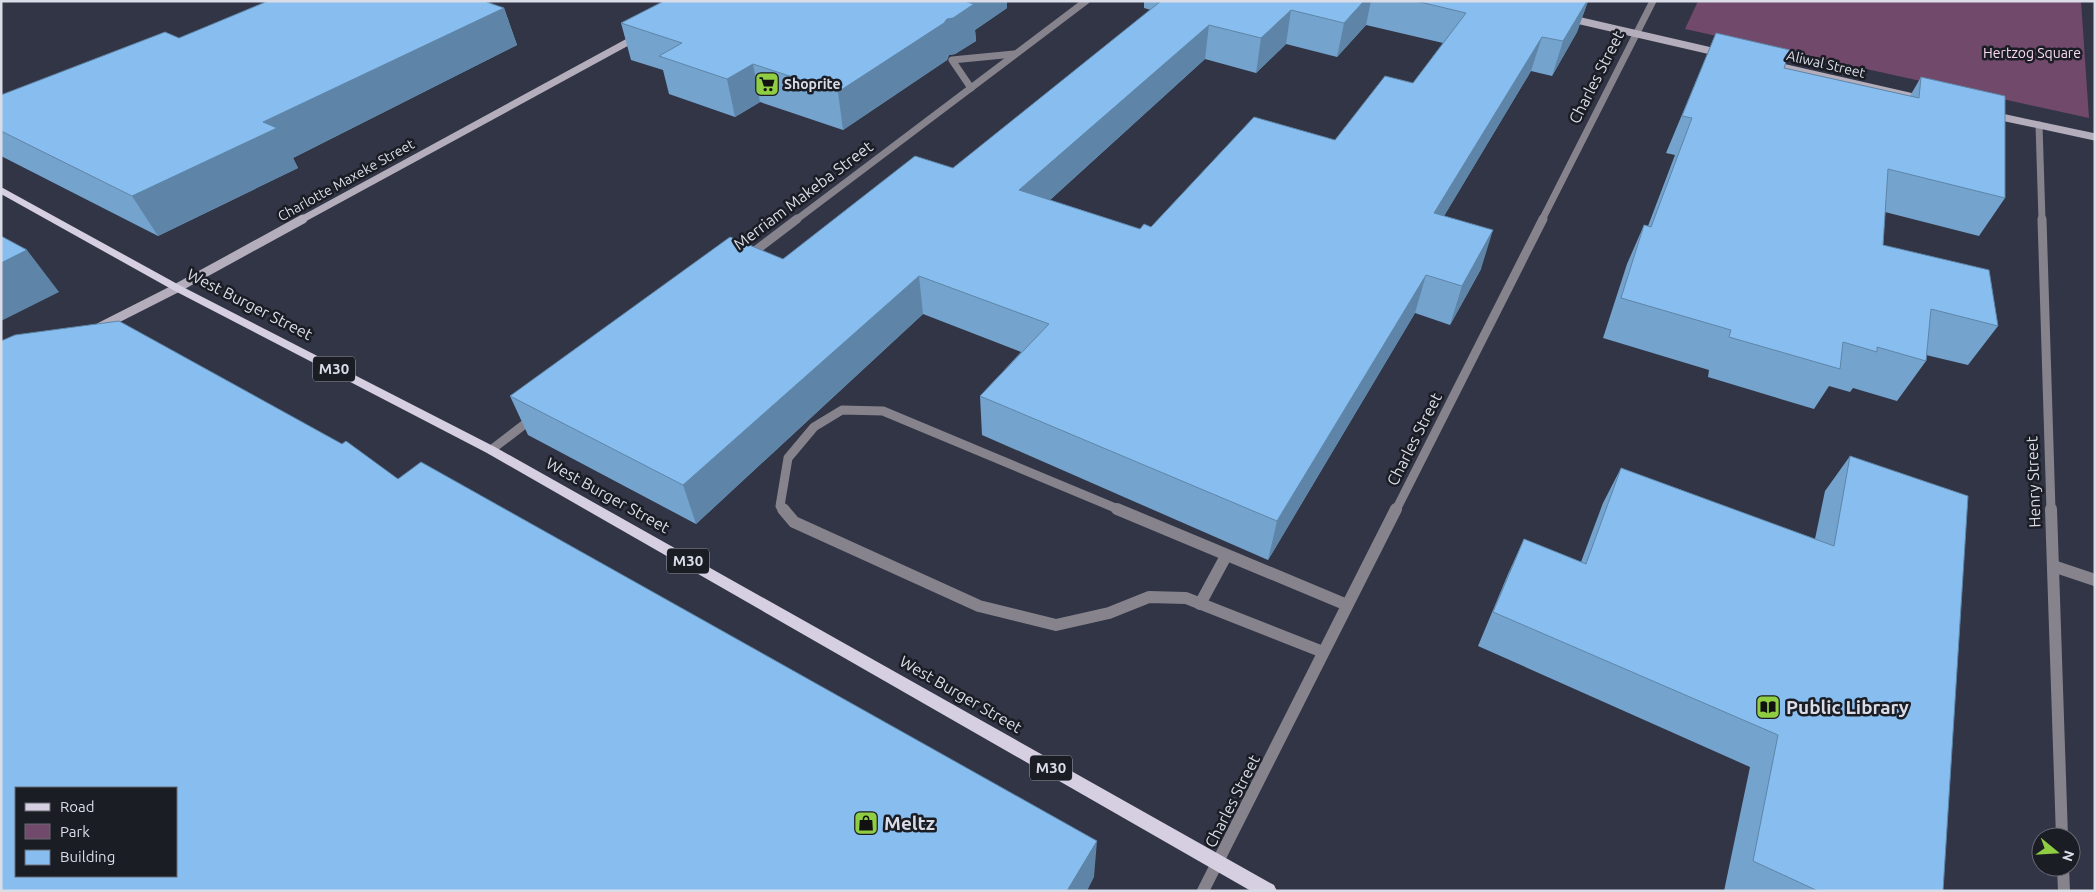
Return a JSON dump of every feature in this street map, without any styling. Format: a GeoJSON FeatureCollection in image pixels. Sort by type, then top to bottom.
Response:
{"type":"FeatureCollection","features":[{"type":"Feature","properties":{"kind":"main road","name":"West Burger Street"},"geometry":{"type":"LineString","coordinates":[[1,190],[177,288],[491,450],[1268,891]]}},
{"type":"Feature","properties":{"kind":"street","name":"Merriam Makeba Street"},"geometry":{"type":"LineString","coordinates":[[743,260],[1086,1]]}},
{"type":"Feature","properties":{"kind":"street","name":"Charles Street"},"geometry":{"type":"LineString","coordinates":[[1203,891],[1653,1]]}},
{"type":"Feature","properties":{"kind":"street"},"geometry":{"type":"LineString","coordinates":[[1560,16],[1732,55]]}},
{"type":"Feature","properties":{"kind":"street","name":"Charlotte Maxeke Street"},"geometry":{"type":"LineString","coordinates":[[89,333],[177,288],[641,35]]}},
{"type":"Feature","properties":{"kind":"street"},"geometry":{"type":"LineString","coordinates":[[971,88],[952,60],[1014,54]]}},
{"type":"Feature","properties":{"kind":"street","name":"Aliwal Street"},"geometry":{"type":"LineString","coordinates":[[1770,64],[1933,101]]}},
{"type":"Feature","properties":{"kind":"street"},"geometry":{"type":"LineString","coordinates":[[1981,112],[2095,137]]}},
{"type":"Feature","properties":{"kind":"street","name":"Henry Street"},"geometry":{"type":"LineString","coordinates":[[2039,125],[2062,827]]}},
{"type":"Feature","properties":{"kind":"street"},"geometry":{"type":"LineString","coordinates":[[1323,652],[1186,598],[1149,597],[1109,613],[1056,625],[979,606],[794,522],[780,506],[788,458],[814,427],[842,410],[883,411],[1347,605]]}},
{"type":"Feature","properties":{"kind":"street"},"geometry":{"type":"LineString","coordinates":[[491,450],[538,414]]}},
{"type":"Feature","properties":{"kind":"street"},"geometry":{"type":"LineString","coordinates":[[1200,604],[1226,556]]}},
{"type":"Feature","properties":{"kind":"street"},"geometry":{"type":"LineString","coordinates":[[2054,566],[2095,580]]}},
{"type":"Feature","properties":{"kind":"street"},"geometry":{"type":"LineString","coordinates":[[2063,877],[2064,891]]}},
{"type":"Feature","properties":{"kind":"green space","name":"Hertzog Square"},"geometry":{"type":"Polygon","coordinates":[[[1698,1],[2081,1],[2089,118],[1685,29],[1698,1]]]}},
{"type":"Feature","properties":{"kind":"building"},"geometry":{"type":"Polygon","coordinates":[[[268,1],[484,1],[504,8],[263,122],[277,128],[132,196],[1,131],[1,95],[165,32],[179,38],[268,1]]]}},
{"type":"Feature","properties":{"kind":"building"},"geometry":{"type":"Polygon","coordinates":[[[664,1],[964,1],[974,4],[953,18],[947,19],[944,23],[838,92],[753,64],[727,79],[659,56],[682,43],[621,23],[664,1]]]}},
{"type":"Feature","properties":{"kind":"building"},"geometry":{"type":"Polygon","coordinates":[[[1161,1],[1364,1],[1344,23],[1291,10],[1261,38],[1209,25],[1019,190],[1140,229],[1144,224],[1151,227],[1254,117],[1335,140],[1385,76],[1413,83],[1466,13],[1416,1],[1587,1],[1563,41],[1542,37],[1434,213],[1493,230],[1462,286],[1426,275],[1277,521],[980,396],[1049,324],[919,276],[683,485],[510,396],[730,237],[783,259],[915,156],[953,168],[1161,1]]]}},
{"type":"Feature","properties":{"kind":"building"},"geometry":{"type":"Polygon","coordinates":[[[1716,33],[1790,50],[1784,68],[1919,98],[1921,77],[2005,96],[2005,198],[1888,169],[1883,245],[1989,270],[1998,326],[1931,309],[1926,361],[1877,347],[1877,352],[1843,342],[1840,369],[1729,337],[1731,330],[1621,298],[1644,225],[1651,227],[1692,118],[1682,116],[1716,33]]]}},
{"type":"Feature","properties":{"kind":"building"},"geometry":{"type":"Polygon","coordinates":[[[1,236],[27,250],[1,263],[1,236]]]}},
{"type":"Feature","properties":{"kind":"building"},"geometry":{"type":"Polygon","coordinates":[[[119,321],[342,444],[346,441],[398,479],[421,462],[1097,841],[1067,891],[1,891],[1,341],[15,335],[119,321]]]}},
{"type":"Feature","properties":{"kind":"building","name":"Public Library"},"geometry":{"type":"Polygon","coordinates":[[[1850,456],[1968,496],[1943,891],[1818,891],[1753,861],[1778,735],[1493,612],[1524,539],[1586,564],[1621,468],[1834,546],[1850,456]]]}},
{"type":"Feature","properties":{"kind":"place","name":"Shoprite"},"geometry":{"type":"Point","coordinates":[767,84]}},
{"type":"Feature","properties":{"kind":"place","name":"Public Library"},"geometry":{"type":"Point","coordinates":[1768,707]}},
{"type":"Feature","properties":{"kind":"place","name":"Meltz"},"geometry":{"type":"Point","coordinates":[866,823]}}]}
